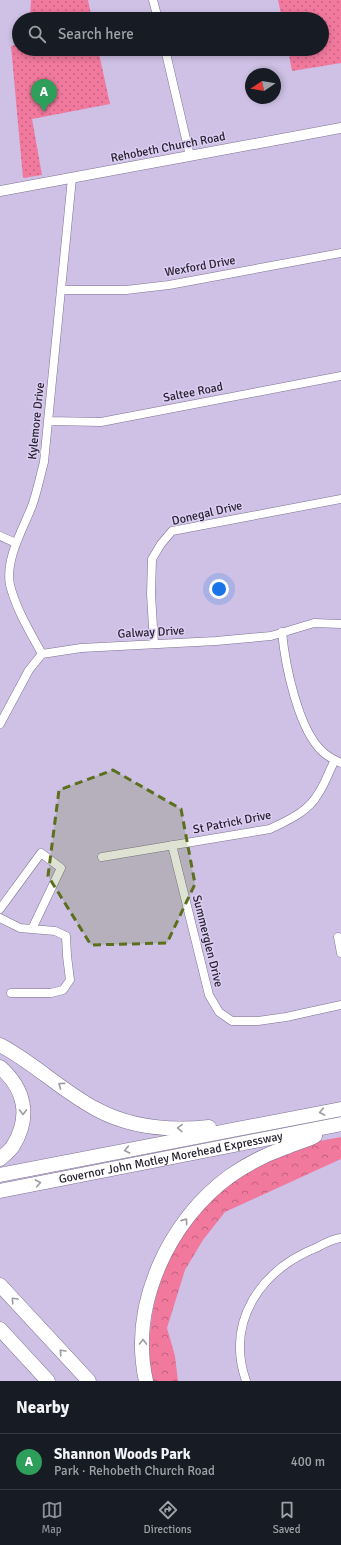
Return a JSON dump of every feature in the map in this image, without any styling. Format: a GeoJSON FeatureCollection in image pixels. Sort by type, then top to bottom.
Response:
{"type":"FeatureCollection","features":[{"type":"Feature","properties":{"kind":"highway"},"geometry":{"type":"LineString","coordinates":[[0,1045],[17,1054],[96,1109],[110,1116],[145,1126],[192,1128],[251,1120],[303,1116]]}},
{"type":"Feature","properties":{"kind":"highway"},"geometry":{"type":"LineString","coordinates":[[0,1067],[11,1076],[19,1089],[24,1110],[21,1130],[13,1148],[0,1159]]}},
{"type":"Feature","properties":{"kind":"highway","name":"Governor John Motley Morehead Expressway"},"geometry":{"type":"LineString","coordinates":[[0,1175],[341,1108]]}},
{"type":"Feature","properties":{"kind":"highway"},"geometry":{"type":"LineString","coordinates":[[146,1381],[143,1340],[147,1302],[159,1265],[188,1217],[202,1201],[230,1176],[262,1157],[311,1138],[335,1125]]}},
{"type":"Feature","properties":{"kind":"highway","name":"Governor John Motley Morehead Expressway"},"geometry":{"type":"LineString","coordinates":[[0,1191],[335,1125]]}},
{"type":"Feature","properties":{"kind":"highway"},"geometry":{"type":"LineString","coordinates":[[0,1285],[89,1381]]}},
{"type":"Feature","properties":{"kind":"highway"},"geometry":{"type":"LineString","coordinates":[[0,1329],[48,1381]]}},
{"type":"Feature","properties":{"kind":"street"},"geometry":{"type":"LineString","coordinates":[[153,0],[156,12]]}},
{"type":"Feature","properties":{"kind":"street"},"geometry":{"type":"LineString","coordinates":[[167,56],[190,156]]}},
{"type":"Feature","properties":{"kind":"street","name":"Rehobeth Church Road"},"geometry":{"type":"LineString","coordinates":[[0,191],[341,128]]}},
{"type":"Feature","properties":{"kind":"street","name":"Kylemore Drive"},"geometry":{"type":"LineString","coordinates":[[42,654],[16,604],[10,583],[11,560],[16,543],[32,506],[44,462],[72,178]]}},
{"type":"Feature","properties":{"kind":"street","name":"Wexford Drive"},"geometry":{"type":"LineString","coordinates":[[62,290],[126,290],[169,285],[341,252]]}},
{"type":"Feature","properties":{"kind":"street","name":"Saltee Road"},"geometry":{"type":"LineString","coordinates":[[49,421],[101,422],[341,376]]}},
{"type":"Feature","properties":{"kind":"street","name":"Donegal Drive"},"geometry":{"type":"LineString","coordinates":[[154,644],[151,594],[152,559],[161,544],[172,531],[341,499]]}},
{"type":"Feature","properties":{"kind":"street"},"geometry":{"type":"LineString","coordinates":[[0,536],[16,543]]}},
{"type":"Feature","properties":{"kind":"street","name":"Galway Drive"},"geometry":{"type":"LineString","coordinates":[[42,654],[81,648],[216,641],[270,636],[314,623],[341,624]]}},
{"type":"Feature","properties":{"kind":"street"},"geometry":{"type":"LineString","coordinates":[[282,632],[284,654],[292,690],[308,732],[322,752],[338,762]]}},
{"type":"Feature","properties":{"kind":"street"},"geometry":{"type":"LineString","coordinates":[[0,724],[28,670],[42,654]]}},
{"type":"Feature","properties":{"kind":"street","name":"St Patrick Drive"},"geometry":{"type":"LineString","coordinates":[[102,857],[270,828],[294,817],[307,808],[318,795],[338,762]]}},
{"type":"Feature","properties":{"kind":"street","name":"Summerglen Drive"},"geometry":{"type":"LineString","coordinates":[[172,845],[209,995],[219,1012],[232,1021],[258,1021],[286,1018],[341,1005]]}},
{"type":"Feature","properties":{"kind":"street"},"geometry":{"type":"LineString","coordinates":[[0,909],[41,853],[61,868],[32,929]]}},
{"type":"Feature","properties":{"kind":"street"},"geometry":{"type":"LineString","coordinates":[[0,918],[20,928],[55,931],[66,936],[66,956],[70,980],[63,990],[51,993],[11,993]]}},
{"type":"Feature","properties":{"kind":"street"},"geometry":{"type":"LineString","coordinates":[[338,937],[341,953]]}},
{"type":"Feature","properties":{"kind":"street"},"geometry":{"type":"LineString","coordinates":[[246,1381],[241,1367],[240,1343],[244,1320],[254,1297],[269,1279],[284,1265],[304,1252],[341,1238]]}},
{"type":"Feature","properties":{"kind":"highlighted area"},"geometry":{"type":"Polygon","coordinates":[[[113,770],[181,809],[195,884],[167,943],[91,945],[48,876],[59,790],[113,770]]]}},
{"type":"Feature","properties":{"kind":"green space"},"geometry":{"type":"Polygon","coordinates":[[[31,0],[88,0],[91,12],[30,12],[31,0]]]}},
{"type":"Feature","properties":{"kind":"green space"},"geometry":{"type":"Polygon","coordinates":[[[278,0],[341,0],[341,63],[292,71],[289,56],[329,56],[329,12],[281,12],[278,0]]]}},
{"type":"Feature","properties":{"kind":"green space"},"geometry":{"type":"Polygon","coordinates":[[[11,46],[12,56],[100,56],[110,104],[32,119],[42,175],[23,178],[11,46]]]}},
{"type":"Feature","properties":{"kind":"green space"},"geometry":{"type":"Polygon","coordinates":[[[341,1137],[341,1159],[225,1212],[203,1240],[185,1270],[167,1328],[175,1356],[178,1381],[153,1381],[149,1343],[154,1305],[168,1262],[191,1224],[221,1191],[258,1165],[310,1143],[341,1137]]]}},
{"type":"Feature","properties":{"kind":"place","name":"Shannon Woods Park"},"geometry":{"type":"Point","coordinates":[44,112]}}]}
